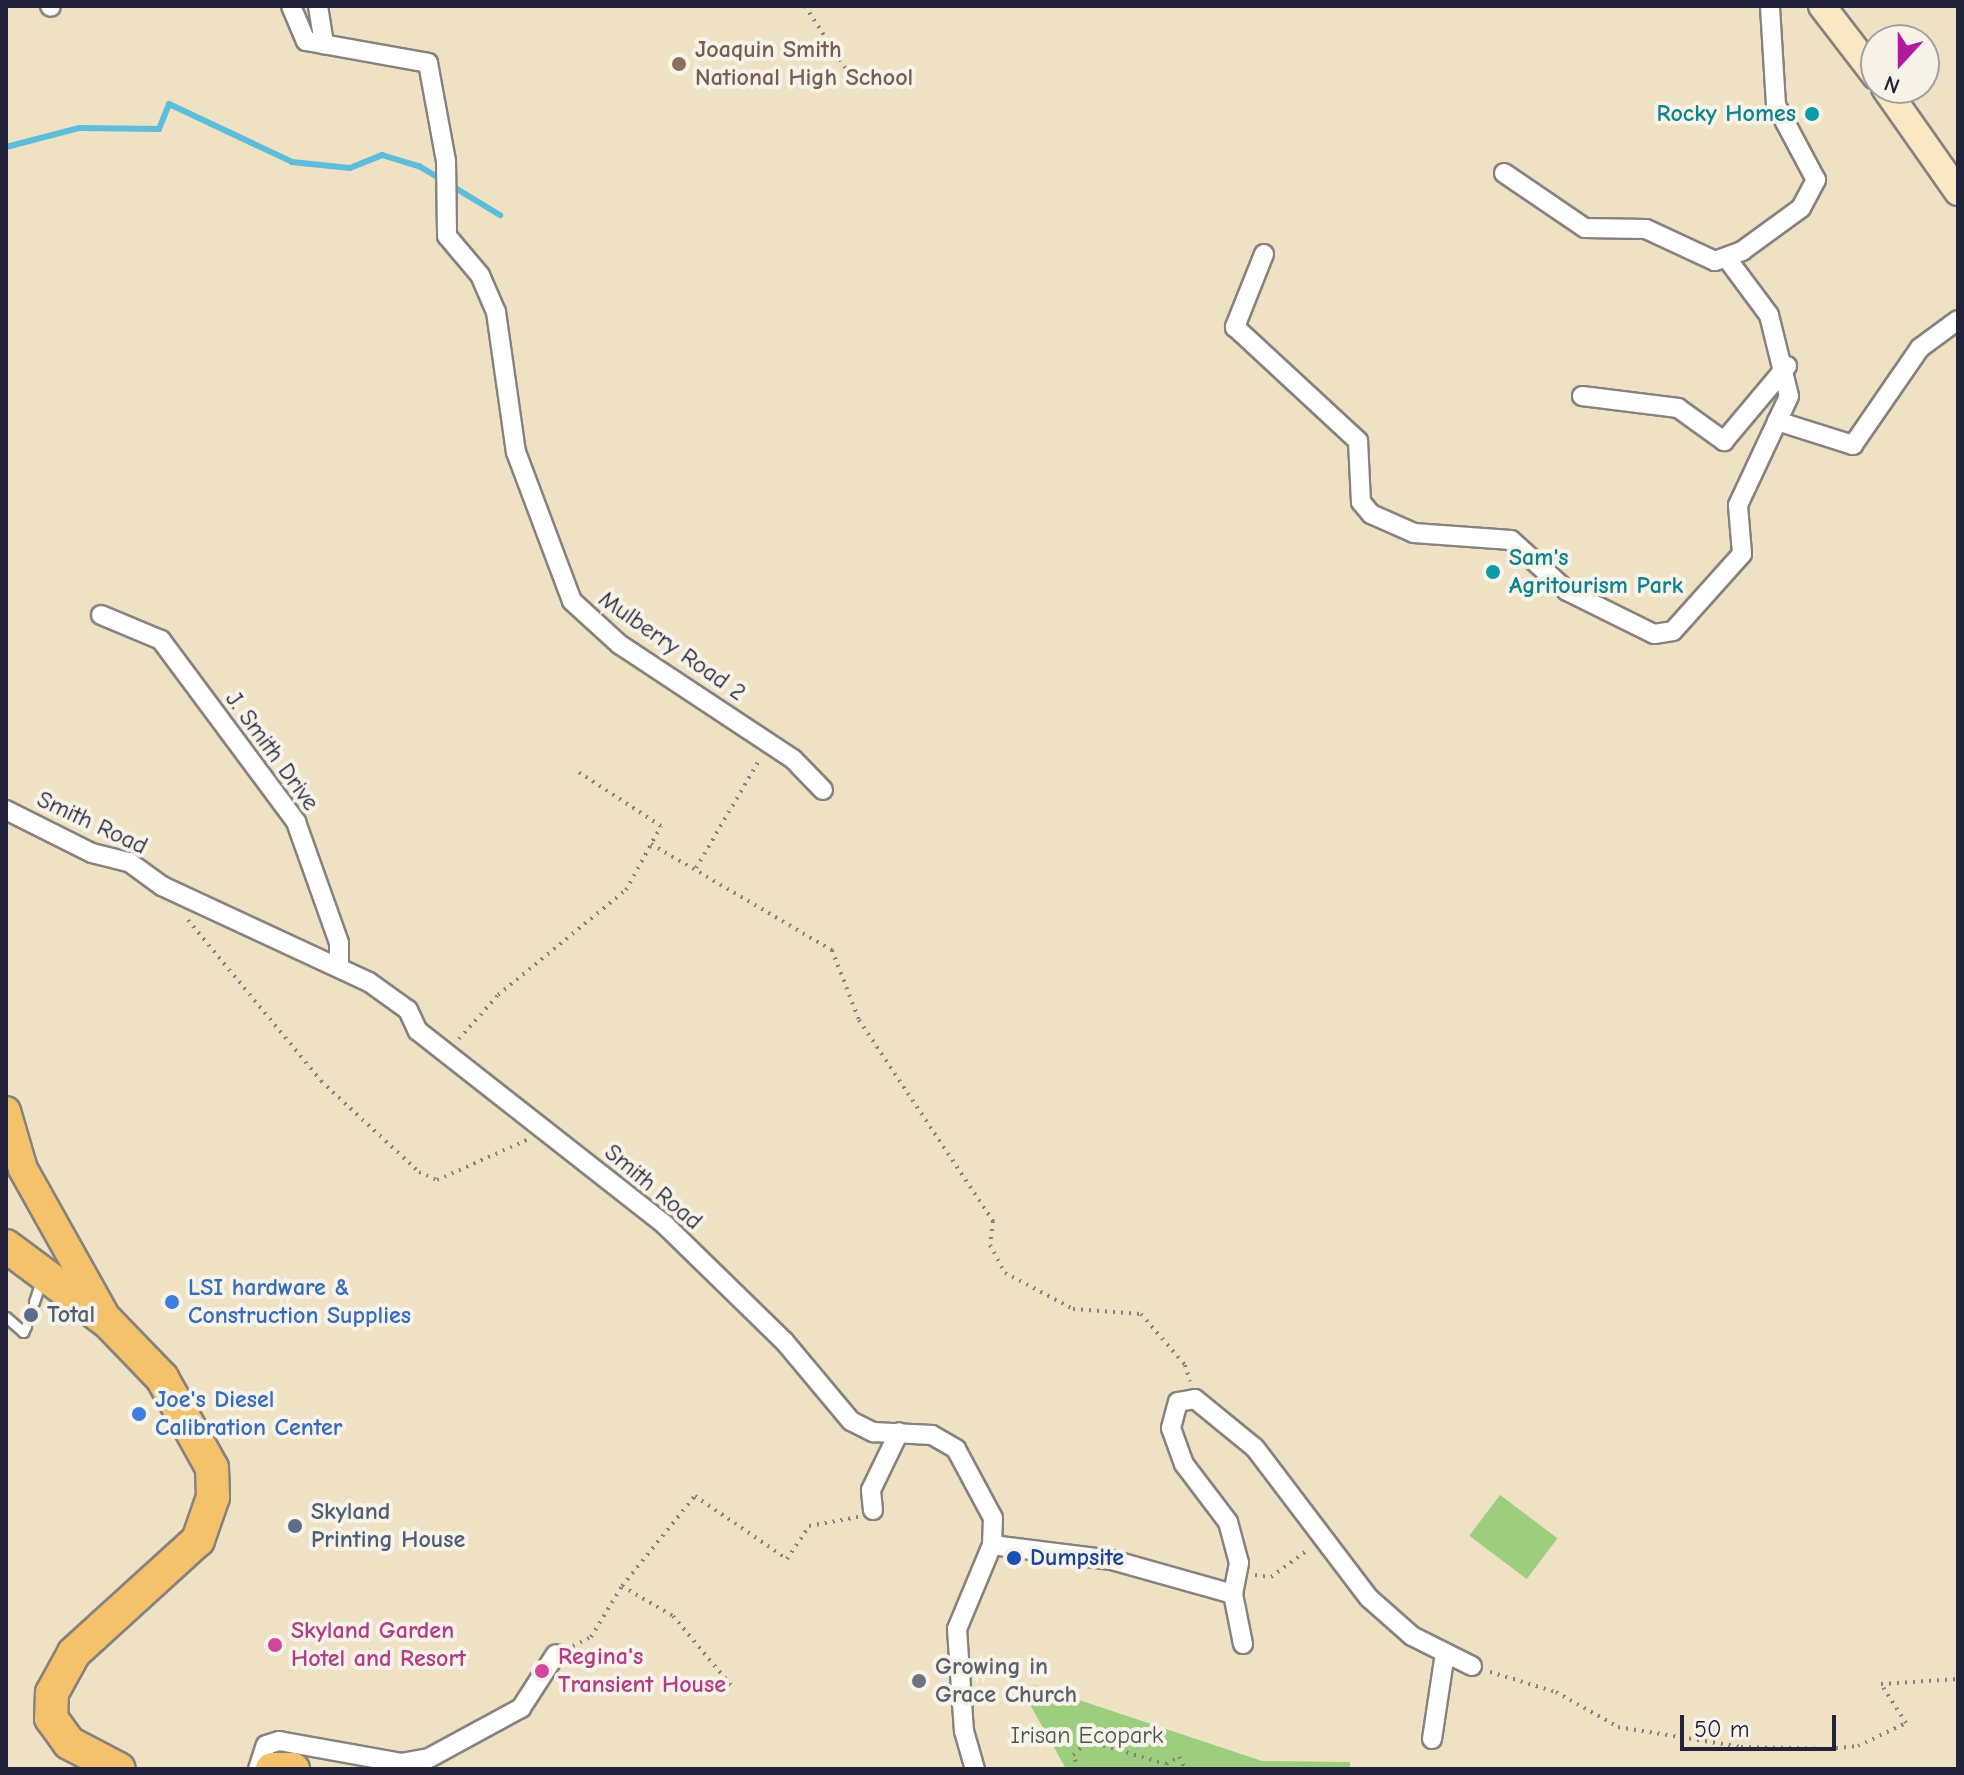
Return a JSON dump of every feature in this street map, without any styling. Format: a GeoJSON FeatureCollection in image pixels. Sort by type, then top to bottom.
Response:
{"type":"FeatureCollection","features":[{"type":"Feature","properties":{"kind":"highway"},"geometry":{"type":"LineString","coordinates":[[6,1248],[38,1288],[108,1322],[162,1378],[212,1468],[213,1497],[198,1540],[74,1653],[52,1693],[51,1718],[69,1743],[119,1769]]}},
{"type":"Feature","properties":{"kind":"highway"},"geometry":{"type":"LineString","coordinates":[[272,1769],[293,1769]]}},
{"type":"Feature","properties":{"kind":"main road"},"geometry":{"type":"LineString","coordinates":[[1822,6],[1860,55]]}},
{"type":"Feature","properties":{"kind":"main road"},"geometry":{"type":"LineString","coordinates":[[1896,104],[1958,192]]}},
{"type":"Feature","properties":{"kind":"main road"},"geometry":{"type":"LineString","coordinates":[[6,1111],[14,1167],[108,1322]]}},
{"type":"Feature","properties":{"kind":"street","name":"Mulberry Road 2"},"geometry":{"type":"LineString","coordinates":[[291,6],[300,38],[428,63],[446,170],[441,194],[447,236],[480,275],[496,312],[516,452],[572,601],[619,644],[768,742],[823,790]]}},
{"type":"Feature","properties":{"kind":"street"},"geometry":{"type":"LineString","coordinates":[[318,6],[324,45]]}},
{"type":"Feature","properties":{"kind":"street"},"geometry":{"type":"LineString","coordinates":[[1504,173],[1585,228],[1646,229],[1699,256],[1728,260],[1801,208],[1816,180],[1776,105],[1770,6]]}},
{"type":"Feature","properties":{"kind":"street"},"geometry":{"type":"LineString","coordinates":[[1264,254],[1235,327],[1351,430],[1362,454],[1361,502],[1371,514],[1414,533],[1511,540],[1567,591],[1635,628],[1673,631],[1742,554],[1738,505],[1789,396],[1787,366],[1769,315],[1728,260]]}},
{"type":"Feature","properties":{"kind":"street"},"geometry":{"type":"LineString","coordinates":[[1777,421],[1853,445],[1920,348],[1958,320]]}},
{"type":"Feature","properties":{"kind":"street"},"geometry":{"type":"LineString","coordinates":[[1582,396],[1678,408],[1724,441],[1787,366]]}},
{"type":"Feature","properties":{"kind":"street","name":"J. Smith Drive"},"geometry":{"type":"LineString","coordinates":[[101,615],[161,640],[296,822],[339,943],[339,964]]}},
{"type":"Feature","properties":{"kind":"street","name":"Smith Road"},"geometry":{"type":"LineString","coordinates":[[6,810],[92,853],[129,862],[162,886],[339,964],[408,1010],[418,1031],[451,1051],[543,1133],[665,1225],[784,1341],[851,1421],[873,1432],[899,1432],[945,1441],[972,1467],[993,1518],[992,1545],[957,1629],[964,1731],[975,1769]]}},
{"type":"Feature","properties":{"kind":"street"},"geometry":{"type":"LineString","coordinates":[[1243,1644],[1233,1594],[1239,1573],[1228,1522],[1184,1464],[1171,1428],[1178,1402],[1195,1399],[1255,1448],[1369,1598],[1445,1653],[1472,1666]]}},
{"type":"Feature","properties":{"kind":"street"},"geometry":{"type":"LineString","coordinates":[[873,1510],[871,1490],[899,1432]]}},
{"type":"Feature","properties":{"kind":"street"},"geometry":{"type":"LineString","coordinates":[[992,1545],[1112,1560],[1233,1594]]}},
{"type":"Feature","properties":{"kind":"street"},"geometry":{"type":"LineString","coordinates":[[1432,1739],[1445,1653]]}},
{"type":"Feature","properties":{"kind":"street"},"geometry":{"type":"LineString","coordinates":[[258,1769],[266,1745],[279,1741],[401,1763],[429,1758],[521,1708],[556,1654]]}},
{"type":"Feature","properties":{"kind":"lane"},"geometry":{"type":"LineString","coordinates":[[6,1317],[23,1332],[26,1326]]}},
{"type":"Feature","properties":{"kind":"path"},"geometry":{"type":"LineString","coordinates":[[805,6],[850,75]]}},
{"type":"Feature","properties":{"kind":"path"},"geometry":{"type":"LineString","coordinates":[[696,868],[768,742]]}},
{"type":"Feature","properties":{"kind":"path"},"geometry":{"type":"LineString","coordinates":[[451,1051],[498,995],[626,890],[661,826],[574,769]]}},
{"type":"Feature","properties":{"kind":"path"},"geometry":{"type":"LineString","coordinates":[[651,844],[832,950],[859,1020],[993,1221],[990,1245],[1005,1273],[1073,1309],[1141,1314],[1185,1365],[1195,1399]]}},
{"type":"Feature","properties":{"kind":"path"},"geometry":{"type":"LineString","coordinates":[[162,886],[321,1081],[419,1172],[437,1180],[543,1133]]}},
{"type":"Feature","properties":{"kind":"path"},"geometry":{"type":"LineString","coordinates":[[556,1654],[591,1637],[622,1586],[662,1545],[695,1496],[787,1559],[809,1526],[844,1523],[873,1510]]}},
{"type":"Feature","properties":{"kind":"path"},"geometry":{"type":"LineString","coordinates":[[1239,1573],[1271,1577],[1323,1538]]}},
{"type":"Feature","properties":{"kind":"path"},"geometry":{"type":"LineString","coordinates":[[622,1586],[673,1616],[734,1689]]}},
{"type":"Feature","properties":{"kind":"path"},"geometry":{"type":"LineString","coordinates":[[1472,1666],[1556,1692],[1618,1727],[1741,1747],[1858,1746],[1906,1723],[1881,1684],[1958,1679]]}},
{"type":"Feature","properties":{"kind":"path"},"geometry":{"type":"LineString","coordinates":[[1079,1769],[1073,1755],[1088,1741],[1166,1764],[1179,1757],[1185,1769]]}},
{"type":"Feature","properties":{"kind":"green space"},"geometry":{"type":"Polygon","coordinates":[[[1500,1495],[1558,1538],[1527,1579],[1469,1536],[1500,1495]]]}},
{"type":"Feature","properties":{"kind":"green space","name":"Irisan Ecopark"},"geometry":{"type":"Polygon","coordinates":[[[1034,1685],[1262,1761],[1350,1762],[1350,1769],[1066,1769],[1028,1701],[1034,1685]]]}},
{"type":"Feature","properties":{"kind":"waterway"},"geometry":{"type":"LineString","coordinates":[[6,147],[79,128],[159,129],[169,104],[292,162],[350,168],[382,155],[419,166],[500,215]]}},
{"type":"Feature","properties":{"kind":"place","name":"Joaquin Smith National High School"},"geometry":{"type":"Point","coordinates":[679,64]}},
{"type":"Feature","properties":{"kind":"place","name":"Rocky Homes"},"geometry":{"type":"Point","coordinates":[1812,114]}},
{"type":"Feature","properties":{"kind":"place","name":"Sam's Agritourism Park"},"geometry":{"type":"Point","coordinates":[1493,572]}},
{"type":"Feature","properties":{"kind":"place","name":"LSI hardware & Construction Supplies"},"geometry":{"type":"Point","coordinates":[172,1302]}},
{"type":"Feature","properties":{"kind":"place","name":"Total"},"geometry":{"type":"Point","coordinates":[31,1315]}},
{"type":"Feature","properties":{"kind":"place","name":"Joe's Diesel Calibration Center"},"geometry":{"type":"Point","coordinates":[139,1414]}},
{"type":"Feature","properties":{"kind":"place","name":"Skyland Printing House"},"geometry":{"type":"Point","coordinates":[295,1526]}},
{"type":"Feature","properties":{"kind":"place","name":"Dumpsite"},"geometry":{"type":"Point","coordinates":[1014,1558]}},
{"type":"Feature","properties":{"kind":"place","name":"Skyland Garden Hotel and Resort"},"geometry":{"type":"Point","coordinates":[275,1645]}},
{"type":"Feature","properties":{"kind":"place","name":"Regina's Transient House"},"geometry":{"type":"Point","coordinates":[542,1671]}},
{"type":"Feature","properties":{"kind":"place","name":"Growing in Grace Church"},"geometry":{"type":"Point","coordinates":[919,1681]}}]}
